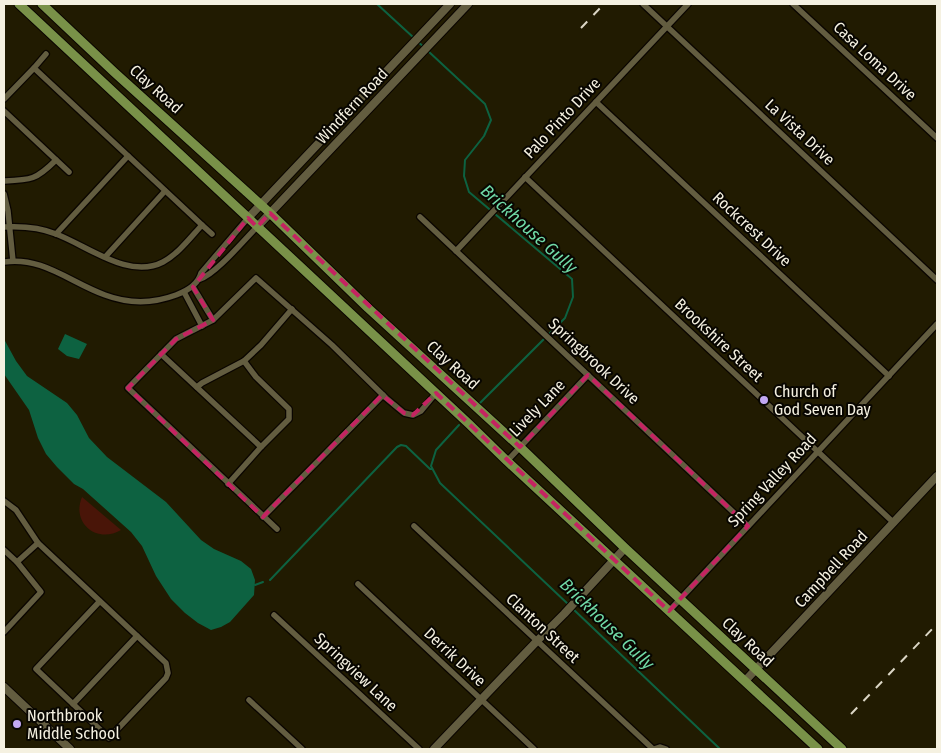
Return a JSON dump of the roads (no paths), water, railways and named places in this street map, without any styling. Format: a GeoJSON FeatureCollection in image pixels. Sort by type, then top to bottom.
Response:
{"type":"FeatureCollection","features":[{"type":"Feature","properties":{"kind":"main road","name":"Clay Road"},"geometry":{"type":"LineString","coordinates":[[19,4],[613,560],[818,749]]}},
{"type":"Feature","properties":{"kind":"main road","name":"Clay Road"},"geometry":{"type":"LineString","coordinates":[[42,4],[270,213],[368,308],[520,447],[624,548],[842,749]]}},
{"type":"Feature","properties":{"kind":"main road"},"geometry":{"type":"LineString","coordinates":[[103,82],[114,72]]}},
{"type":"Feature","properties":{"kind":"main road"},"geometry":{"type":"LineString","coordinates":[[356,318],[368,308]]}},
{"type":"Feature","properties":{"kind":"main road"},"geometry":{"type":"LineString","coordinates":[[805,737],[819,728]]}},
{"type":"Feature","properties":{"kind":"street","name":"Windfern Road"},"geometry":{"type":"LineString","coordinates":[[248,218],[450,4]]}},
{"type":"Feature","properties":{"kind":"street","name":"Windfern Road"},"geometry":{"type":"LineString","coordinates":[[257,227],[468,4]]}},
{"type":"Feature","properties":{"kind":"street","name":"La Vista Drive"},"geometry":{"type":"LineString","coordinates":[[643,4],[937,280]]}},
{"type":"Feature","properties":{"kind":"street","name":"Palo Pinto Drive"},"geometry":{"type":"LineString","coordinates":[[456,251],[688,4]]}},
{"type":"Feature","properties":{"kind":"street","name":"Casa Loma Drive"},"geometry":{"type":"LineString","coordinates":[[793,4],[937,138]]}},
{"type":"Feature","properties":{"kind":"street"},"geometry":{"type":"LineString","coordinates":[[407,49],[412,63]]}},
{"type":"Feature","properties":{"kind":"street"},"geometry":{"type":"LineString","coordinates":[[4,99],[46,54]]}},
{"type":"Feature","properties":{"kind":"street"},"geometry":{"type":"LineString","coordinates":[[34,68],[212,234]]}},
{"type":"Feature","properties":{"kind":"street","name":"Rockcrest Drive"},"geometry":{"type":"LineString","coordinates":[[596,102],[889,376]]}},
{"type":"Feature","properties":{"kind":"street"},"geometry":{"type":"LineString","coordinates":[[4,111],[69,172]]}},
{"type":"Feature","properties":{"kind":"street"},"geometry":{"type":"LineString","coordinates":[[345,116],[354,124]]}},
{"type":"Feature","properties":{"kind":"street"},"geometry":{"type":"LineString","coordinates":[[56,234],[128,156]]}},
{"type":"Feature","properties":{"kind":"street"},"geometry":{"type":"LineString","coordinates":[[4,181],[33,179],[42,174],[56,160]]}},
{"type":"Feature","properties":{"kind":"street","name":"Brookshire Street"},"geometry":{"type":"LineString","coordinates":[[525,177],[894,523]]}},
{"type":"Feature","properties":{"kind":"street"},"geometry":{"type":"LineString","coordinates":[[106,256],[165,192]]}},
{"type":"Feature","properties":{"kind":"street"},"geometry":{"type":"LineString","coordinates":[[4,194],[8,211],[6,227],[11,243],[13,262]]}},
{"type":"Feature","properties":{"kind":"street","name":"Springbrook Drive"},"geometry":{"type":"LineString","coordinates":[[420,217],[748,526]]}},
{"type":"Feature","properties":{"kind":"street"},"geometry":{"type":"LineString","coordinates":[[200,279],[201,273],[248,218]]}},
{"type":"Feature","properties":{"kind":"street"},"geometry":{"type":"LineString","coordinates":[[6,227],[41,229],[125,266],[145,268],[162,262],[174,254],[202,225]]}},
{"type":"Feature","properties":{"kind":"street"},"geometry":{"type":"LineString","coordinates":[[4,262],[34,262],[59,272],[104,295],[130,302],[143,303],[165,299],[184,292],[200,279],[206,278],[257,227]]}},
{"type":"Feature","properties":{"kind":"street"},"geometry":{"type":"LineString","coordinates":[[4,244],[11,243]]}},
{"type":"Feature","properties":{"kind":"street"},"geometry":{"type":"LineString","coordinates":[[277,529],[128,388],[176,339],[213,320],[256,278],[332,345],[382,395],[404,413],[413,415],[421,411],[436,393]]}},
{"type":"Feature","properties":{"kind":"street"},"geometry":{"type":"LineString","coordinates":[[193,286],[213,320]]}},
{"type":"Feature","properties":{"kind":"street"},"geometry":{"type":"LineString","coordinates":[[184,292],[202,326]]}},
{"type":"Feature","properties":{"kind":"street"},"geometry":{"type":"LineString","coordinates":[[197,388],[202,382],[244,361],[261,345],[292,309]]}},
{"type":"Feature","properties":{"kind":"street","name":"Spring Valley Road"},"geometry":{"type":"LineString","coordinates":[[668,610],[937,324]]}},
{"type":"Feature","properties":{"kind":"street"},"geometry":{"type":"LineString","coordinates":[[161,354],[261,446]]}},
{"type":"Feature","properties":{"kind":"street"},"geometry":{"type":"LineString","coordinates":[[228,484],[261,446],[289,419],[289,409],[256,377],[244,361]]}},
{"type":"Feature","properties":{"kind":"street","name":"Lively Lane"},"geometry":{"type":"LineString","coordinates":[[507,461],[588,375]]}},
{"type":"Feature","properties":{"kind":"street"},"geometry":{"type":"LineString","coordinates":[[264,517],[382,395]]}},
{"type":"Feature","properties":{"kind":"street","name":"Campbell Road"},"geometry":{"type":"LineString","coordinates":[[745,681],[937,476]]}},
{"type":"Feature","properties":{"kind":"street"},"geometry":{"type":"LineString","coordinates":[[4,501],[16,510],[38,544],[100,601],[137,636],[168,668],[166,678],[109,738],[36,669],[100,601]]}},
{"type":"Feature","properties":{"kind":"street","name":"Clanton Street"},"geometry":{"type":"LineString","coordinates":[[414,526],[654,749],[660,747],[666,749]]}},
{"type":"Feature","properties":{"kind":"street"},"geometry":{"type":"LineString","coordinates":[[16,562],[38,544]]}},
{"type":"Feature","properties":{"kind":"street"},"geometry":{"type":"LineString","coordinates":[[434,749],[574,604],[624,548]]}},
{"type":"Feature","properties":{"kind":"street"},"geometry":{"type":"LineString","coordinates":[[4,550],[41,592],[4,632]]}},
{"type":"Feature","properties":{"kind":"street","name":"Derrik Drive"},"geometry":{"type":"LineString","coordinates":[[358,584],[534,749]]}},
{"type":"Feature","properties":{"kind":"street","name":"Springview Lane"},"geometry":{"type":"LineString","coordinates":[[274,615],[419,749]]}},
{"type":"Feature","properties":{"kind":"street"},"geometry":{"type":"LineString","coordinates":[[73,704],[137,636]]}},
{"type":"Feature","properties":{"kind":"street"},"geometry":{"type":"LineString","coordinates":[[4,687],[70,749]]}},
{"type":"Feature","properties":{"kind":"street"},"geometry":{"type":"LineString","coordinates":[[249,700],[302,749]]}},
{"type":"Feature","properties":{"kind":"waterway","name":"Brickhouse Gully"},"geometry":{"type":"LineString","coordinates":[[377,4],[414,38]]}},
{"type":"Feature","properties":{"kind":"waterway","name":"Brickhouse Gully"},"geometry":{"type":"LineString","coordinates":[[417,41],[425,48]]}},
{"type":"Feature","properties":{"kind":"waterway","name":"Brickhouse Gully"},"geometry":{"type":"LineString","coordinates":[[428,51],[485,104],[491,120],[484,136],[465,160],[464,176],[469,192],[572,279],[573,297],[565,318],[480,403]]}},
{"type":"Feature","properties":{"kind":"waterway","name":"Brickhouse Gully"},"geometry":{"type":"LineString","coordinates":[[459,425],[436,450],[431,466],[440,483],[569,605]]}},
{"type":"Feature","properties":{"kind":"waterway"},"geometry":{"type":"LineString","coordinates":[[270,580],[397,447],[401,445],[406,446],[432,469]]}},
{"type":"Feature","properties":{"kind":"waterway"},"geometry":{"type":"LineString","coordinates":[[255,585],[263,582]]}},
{"type":"Feature","properties":{"kind":"waterway","name":"Brickhouse Gully"},"geometry":{"type":"LineString","coordinates":[[572,608],[720,749]]}},
{"type":"Feature","properties":{"kind":"railway"},"geometry":{"type":"LineString","coordinates":[[581,28],[604,4]]}},
{"type":"Feature","properties":{"kind":"railway"},"geometry":{"type":"LineString","coordinates":[[851,714],[937,624]]}},
{"type":"Feature","properties":{"kind":"place","name":"Church of God Seven Day"},"geometry":{"type":"Point","coordinates":[764,400]}},
{"type":"Feature","properties":{"kind":"place","name":"Northbrook Middle School"},"geometry":{"type":"Point","coordinates":[17,724]}}]}
